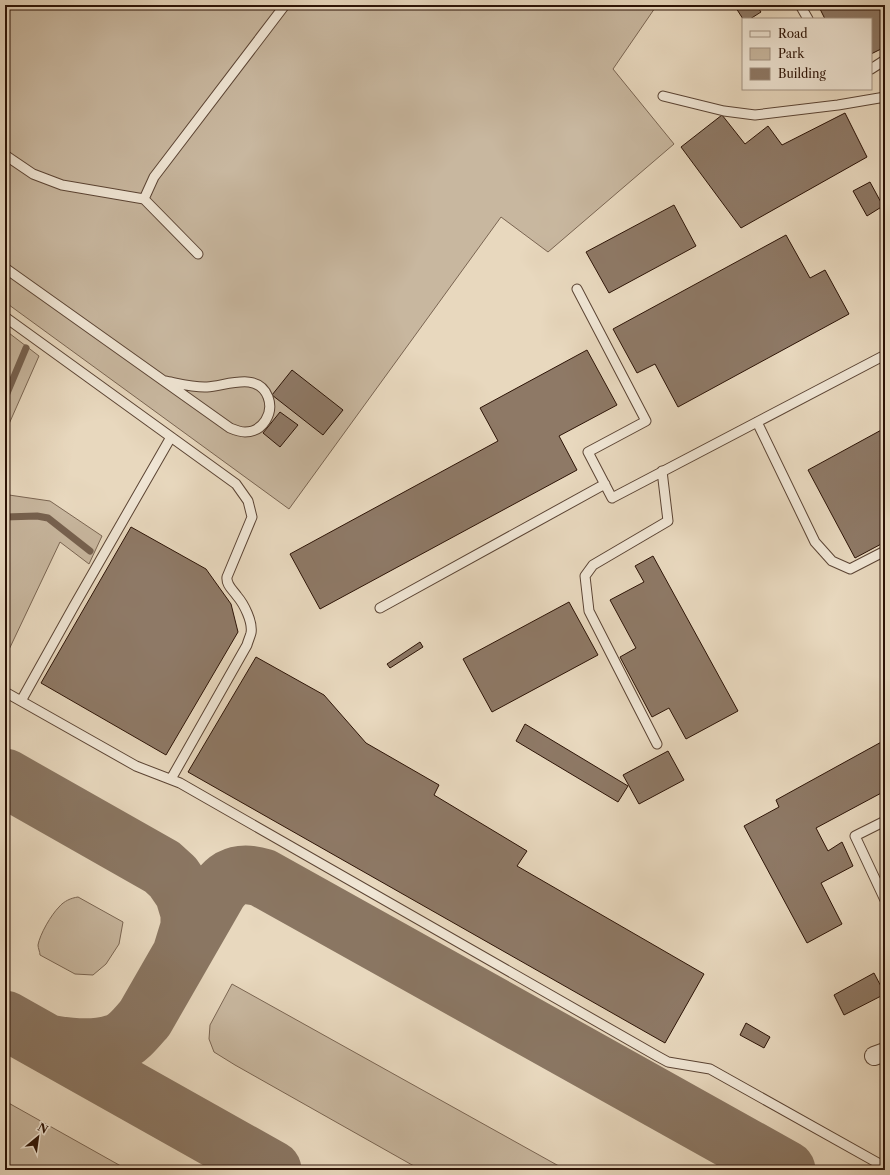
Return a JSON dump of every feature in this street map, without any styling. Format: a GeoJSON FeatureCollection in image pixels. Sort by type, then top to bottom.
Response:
{"type":"FeatureCollection","features":[{"type":"Feature","properties":{"kind":"lane"},"geometry":{"type":"LineString","coordinates":[[144,199],[154,177],[284,5]]}},
{"type":"Feature","properties":{"kind":"lane"},"geometry":{"type":"LineString","coordinates":[[800,5],[807,18]]}},
{"type":"Feature","properties":{"kind":"lane"},"geometry":{"type":"LineString","coordinates":[[872,68],[885,60]]}},
{"type":"Feature","properties":{"kind":"lane"},"geometry":{"type":"LineString","coordinates":[[663,96],[724,111],[755,115],[838,105],[885,97]]}},
{"type":"Feature","properties":{"kind":"lane"},"geometry":{"type":"LineString","coordinates":[[5,155],[33,174],[62,185],[144,199],[198,254]]}},
{"type":"Feature","properties":{"kind":"lane"},"geometry":{"type":"LineString","coordinates":[[5,268],[230,428],[244,432],[252,431],[264,424],[268,417],[270,410],[266,393],[253,383],[244,381],[206,388],[165,381]]}},
{"type":"Feature","properties":{"kind":"lane"},"geometry":{"type":"LineString","coordinates":[[577,289],[646,422],[588,452],[612,498],[885,355]]}},
{"type":"Feature","properties":{"kind":"lane"},"geometry":{"type":"LineString","coordinates":[[5,317],[236,484],[248,501],[252,517],[227,577],[227,581],[228,585],[245,607],[252,632],[247,645],[170,779]]}},
{"type":"Feature","properties":{"kind":"lane"},"geometry":{"type":"LineString","coordinates":[[757,422],[814,542],[832,561],[850,569],[885,550]]}},
{"type":"Feature","properties":{"kind":"lane"},"geometry":{"type":"LineString","coordinates":[[21,701],[171,437]]}},
{"type":"Feature","properties":{"kind":"lane"},"geometry":{"type":"LineString","coordinates":[[657,744],[589,610],[585,576],[593,565],[668,521],[662,471]]}},
{"type":"Feature","properties":{"kind":"lane"},"geometry":{"type":"LineString","coordinates":[[380,608],[605,484]]}},
{"type":"Feature","properties":{"kind":"lane"},"geometry":{"type":"LineString","coordinates":[[5,692],[136,766],[186,787],[668,1062],[710,1070],[885,1167]]}},
{"type":"Feature","properties":{"kind":"lane"},"geometry":{"type":"LineString","coordinates":[[885,821],[855,836],[885,900]]}},
{"type":"Feature","properties":{"kind":"green space"},"geometry":{"type":"Polygon","coordinates":[[[5,5],[657,5],[613,69],[674,144],[548,252],[501,217],[289,509],[5,302],[5,5]]]}},
{"type":"Feature","properties":{"kind":"green space"},"geometry":{"type":"Polygon","coordinates":[[[5,330],[39,356],[5,433],[5,330]]]}},
{"type":"Feature","properties":{"kind":"green space"},"geometry":{"type":"Polygon","coordinates":[[[9,495],[50,501],[102,536],[89,564],[60,542],[5,658],[5,496],[9,495]]]}},
{"type":"Feature","properties":{"kind":"green space"},"geometry":{"type":"Polygon","coordinates":[[[78,897],[123,922],[119,944],[106,964],[93,975],[75,974],[40,955],[38,947],[43,930],[56,910],[65,901],[78,897]]]}},
{"type":"Feature","properties":{"kind":"green space"},"geometry":{"type":"Polygon","coordinates":[[[232,984],[566,1170],[421,1170],[214,1052],[209,1039],[210,1025],[232,984]]]}},
{"type":"Feature","properties":{"kind":"green space"},"geometry":{"type":"Polygon","coordinates":[[[5,1101],[128,1170],[5,1170],[5,1101]]]}},
{"type":"Feature","properties":{"kind":"building"},"geometry":{"type":"Polygon","coordinates":[[[740,5],[756,5],[761,12],[752,18],[742,18],[736,8],[740,5]]]}},
{"type":"Feature","properties":{"kind":"building"},"geometry":{"type":"Polygon","coordinates":[[[818,5],[885,5],[885,47],[872,54],[872,18],[824,18],[818,5]]]}},
{"type":"Feature","properties":{"kind":"building"},"geometry":{"type":"Polygon","coordinates":[[[845,113],[867,157],[741,228],[681,147],[722,115],[745,144],[768,126],[782,145],[845,113]]]}},
{"type":"Feature","properties":{"kind":"building"},"geometry":{"type":"Polygon","coordinates":[[[870,182],[883,206],[867,216],[853,191],[870,182]]]}},
{"type":"Feature","properties":{"kind":"building"},"geometry":{"type":"Polygon","coordinates":[[[674,205],[696,246],[609,293],[586,252],[674,205]]]}},
{"type":"Feature","properties":{"kind":"building"},"geometry":{"type":"Polygon","coordinates":[[[786,235],[810,278],[825,270],[849,314],[678,407],[655,364],[637,373],[613,329],[786,235]]]}},
{"type":"Feature","properties":{"kind":"building"},"geometry":{"type":"Polygon","coordinates":[[[587,350],[617,405],[559,436],[577,470],[320,609],[290,554],[498,441],[480,408],[587,350]]]}},
{"type":"Feature","properties":{"kind":"building"},"geometry":{"type":"Polygon","coordinates":[[[292,370],[343,410],[323,435],[272,395],[292,370]]]}},
{"type":"Feature","properties":{"kind":"building"},"geometry":{"type":"Polygon","coordinates":[[[280,412],[298,425],[280,447],[263,433],[280,412]]]}},
{"type":"Feature","properties":{"kind":"building"},"geometry":{"type":"Polygon","coordinates":[[[885,428],[885,542],[855,558],[808,470],[885,428]]]}},
{"type":"Feature","properties":{"kind":"building"},"geometry":{"type":"Polygon","coordinates":[[[131,527],[206,569],[231,604],[238,632],[166,755],[41,683],[131,527]]]}},
{"type":"Feature","properties":{"kind":"building"},"geometry":{"type":"Polygon","coordinates":[[[653,556],[738,711],[686,739],[669,708],[652,717],[620,657],[636,648],[610,600],[644,582],[635,566],[653,556]]]}},
{"type":"Feature","properties":{"kind":"building"},"geometry":{"type":"Polygon","coordinates":[[[569,602],[598,655],[492,712],[463,659],[569,602]]]}},
{"type":"Feature","properties":{"kind":"building"},"geometry":{"type":"Polygon","coordinates":[[[420,642],[423,647],[390,668],[387,664],[420,642]]]}},
{"type":"Feature","properties":{"kind":"building"},"geometry":{"type":"Polygon","coordinates":[[[256,657],[324,695],[366,743],[439,785],[434,795],[527,851],[517,866],[704,974],[665,1043],[188,772],[256,657]]]}},
{"type":"Feature","properties":{"kind":"building"},"geometry":{"type":"Polygon","coordinates":[[[525,724],[628,786],[618,802],[516,741],[525,724]]]}},
{"type":"Feature","properties":{"kind":"building"},"geometry":{"type":"Polygon","coordinates":[[[885,740],[885,791],[816,828],[828,851],[842,842],[853,866],[821,883],[842,924],[807,943],[744,826],[779,807],[776,800],[885,740]]]}},
{"type":"Feature","properties":{"kind":"building"},"geometry":{"type":"Polygon","coordinates":[[[668,751],[684,780],[639,804],[623,775],[668,751]]]}},
{"type":"Feature","properties":{"kind":"building"},"geometry":{"type":"Polygon","coordinates":[[[874,973],[885,994],[844,1015],[834,995],[874,973]]]}},
{"type":"Feature","properties":{"kind":"building"},"geometry":{"type":"Polygon","coordinates":[[[746,1023],[770,1037],[764,1048],[740,1035],[746,1023]]]}},
{"type":"Feature","properties":{"kind":"waterway"},"geometry":{"type":"LineString","coordinates":[[5,398],[26,348]]}},
{"type":"Feature","properties":{"kind":"waterway"},"geometry":{"type":"LineString","coordinates":[[5,517],[37,516],[48,518],[90,551]]}},
{"type":"Feature","properties":{"kind":"taxiway"},"geometry":{"type":"LineString","coordinates":[[5,778],[162,867],[173,877],[184,893],[190,913],[190,927],[182,953]]}},
{"type":"Feature","properties":{"kind":"taxiway"},"geometry":{"type":"LineString","coordinates":[[48,1044],[74,1048],[91,1048],[109,1046],[125,1039],[145,1018],[218,891],[227,881],[232,878],[243,875],[256,876],[263,878],[786,1170]]}},
{"type":"Feature","properties":{"kind":"taxiway"},"geometry":{"type":"LineString","coordinates":[[5,1020],[272,1170]]}}]}
